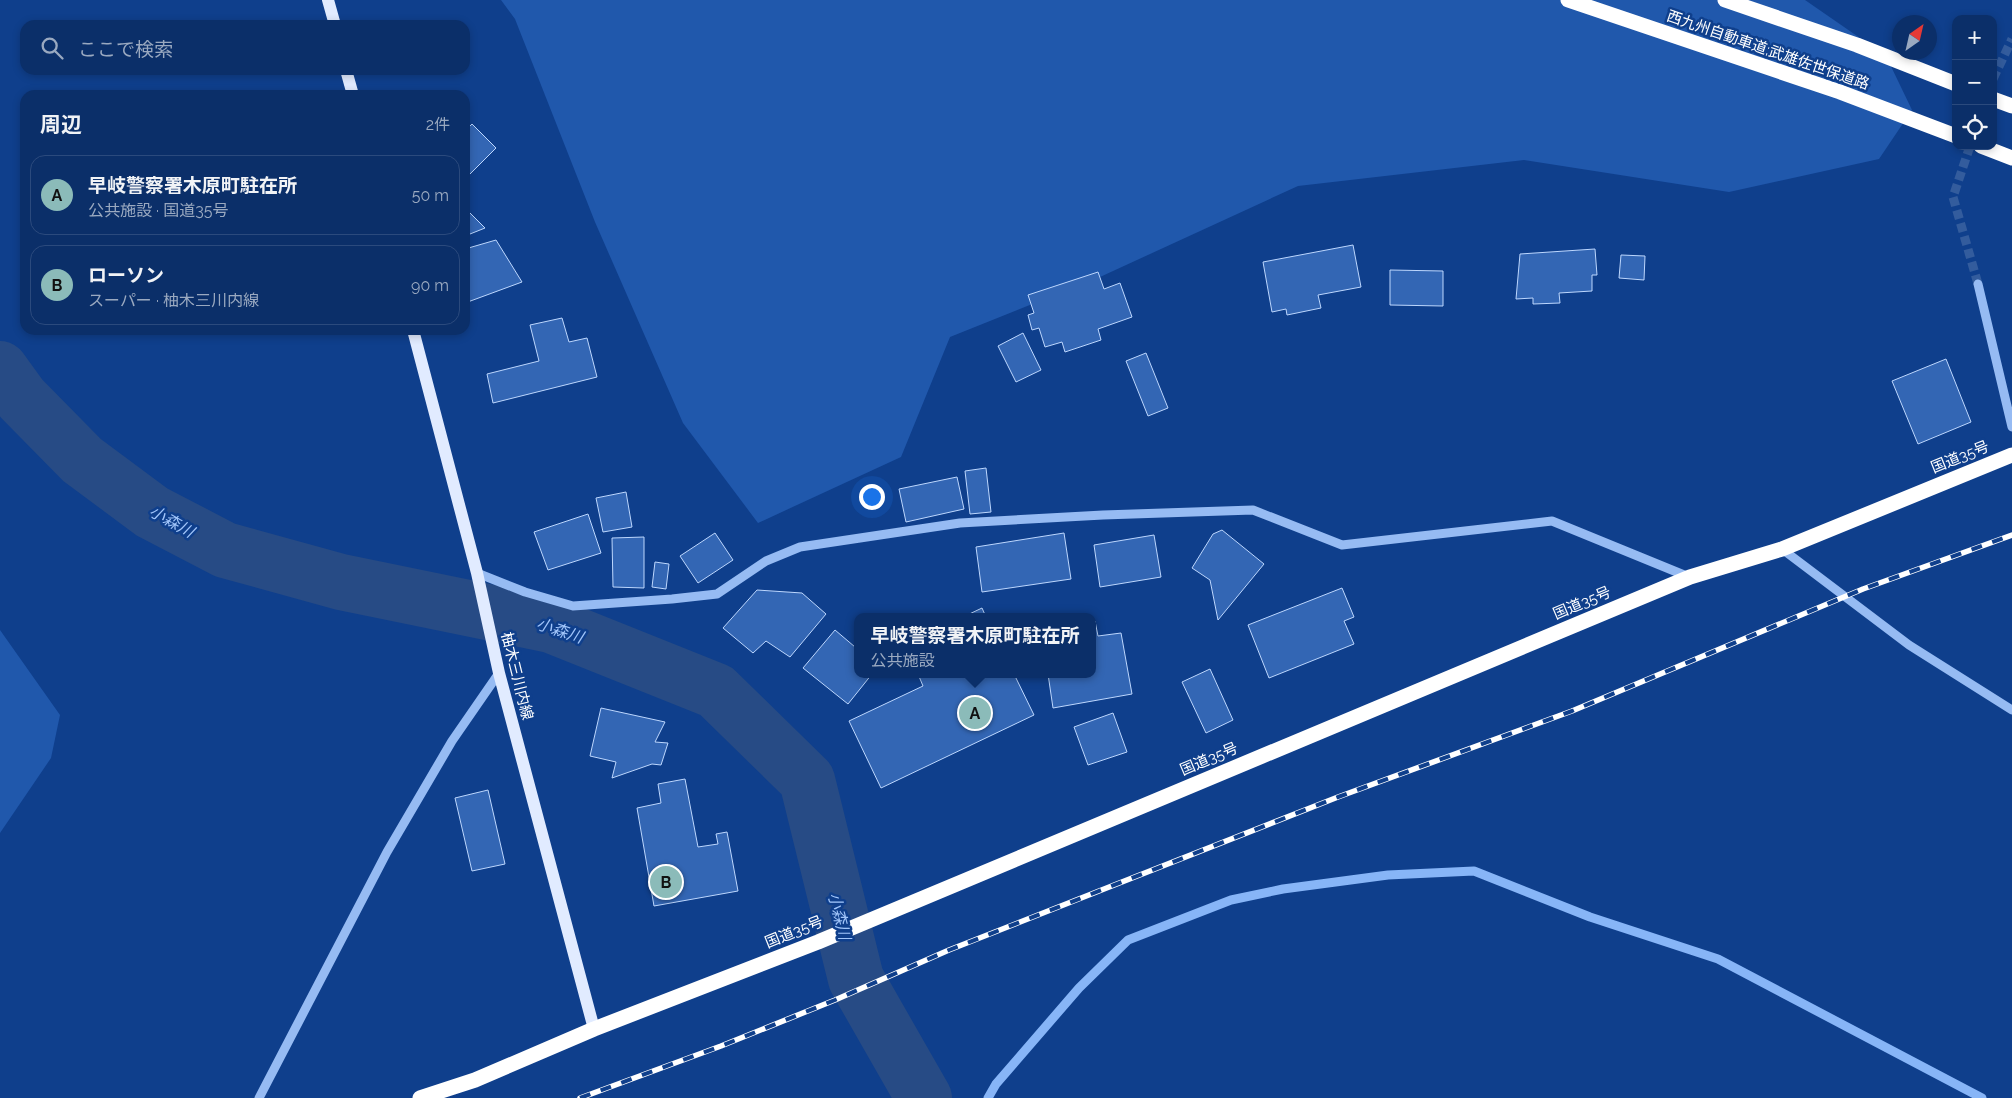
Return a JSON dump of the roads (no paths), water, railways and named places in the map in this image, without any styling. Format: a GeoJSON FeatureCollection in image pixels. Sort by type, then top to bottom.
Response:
{"type":"FeatureCollection","features":[{"type":"Feature","properties":{"kind":"highway","name":"西九州自動車道;武雄佐世保道路"},"geometry":{"type":"LineString","coordinates":[[1568,0],[1840,92],[1952,134]]}},
{"type":"Feature","properties":{"kind":"highway"},"geometry":{"type":"LineString","coordinates":[[1725,0],[1857,45],[1952,82]]}},
{"type":"Feature","properties":{"kind":"highway"},"geometry":{"type":"LineString","coordinates":[[1997,100],[2012,106]]}},
{"type":"Feature","properties":{"kind":"highway"},"geometry":{"type":"LineString","coordinates":[[1991,150],[2012,158]]}},
{"type":"Feature","properties":{"kind":"highway","name":"国道35号"},"geometry":{"type":"LineString","coordinates":[[420,1098],[476,1080],[594,1029],[818,942],[1690,577],[1782,549],[2012,455]]}},
{"type":"Feature","properties":{"kind":"main road"},"geometry":{"type":"LineString","coordinates":[[328,0],[334,20]]}},
{"type":"Feature","properties":{"kind":"main road"},"geometry":{"type":"LineString","coordinates":[[347,75],[352,90]]}},
{"type":"Feature","properties":{"kind":"main road","name":"柚木三川内線"},"geometry":{"type":"LineString","coordinates":[[414,335],[477,573],[499,673],[594,1029]]}},
{"type":"Feature","properties":{"kind":"street"},"geometry":{"type":"LineString","coordinates":[[1978,284],[2012,428]]}},
{"type":"Feature","properties":{"kind":"street"},"geometry":{"type":"LineString","coordinates":[[477,573],[525,592],[573,606],[672,599],[717,594],[766,561],[800,547],[960,523],[1103,515],[1253,510],[1342,545],[1552,521],[1690,577]]}},
{"type":"Feature","properties":{"kind":"street"},"geometry":{"type":"LineString","coordinates":[[1782,549],[1910,645],[2012,710]]}},
{"type":"Feature","properties":{"kind":"street"},"geometry":{"type":"LineString","coordinates":[[259,1098],[387,852],[452,741],[499,673]]}},
{"type":"Feature","properties":{"kind":"waterway","name":"小森川"},"geometry":{"type":"LineString","coordinates":[[0,369],[21,398],[82,460],[152,512],[225,550],[341,582],[551,625],[716,691],[807,780],[856,979],[924,1098]]}},
{"type":"Feature","properties":{"kind":"waterway"},"geometry":{"type":"LineString","coordinates":[[988,1098],[996,1084],[1079,988],[1128,940],[1231,900],[1283,889],[1388,875],[1474,871],[1590,917],[1718,959],[1982,1098]]}},
{"type":"Feature","properties":{"kind":"tunnel"},"geometry":{"type":"LineString","coordinates":[[1997,71],[2012,39]]}},
{"type":"Feature","properties":{"kind":"tunnel"},"geometry":{"type":"LineString","coordinates":[[1969,150],[1953,197],[1978,284]]}},
{"type":"Feature","properties":{"kind":"railway"},"geometry":{"type":"LineString","coordinates":[[580,1098],[721,1046],[835,1000],[949,950],[1338,797],[1572,711],[1863,589],[2012,535]]}},
{"type":"Feature","properties":{"kind":"place","name":"早岐警察署木原町駐在所"},"geometry":{"type":"Point","coordinates":[975,713]}},
{"type":"Feature","properties":{"kind":"place","name":"ローソン"},"geometry":{"type":"Point","coordinates":[666,882]}}]}
